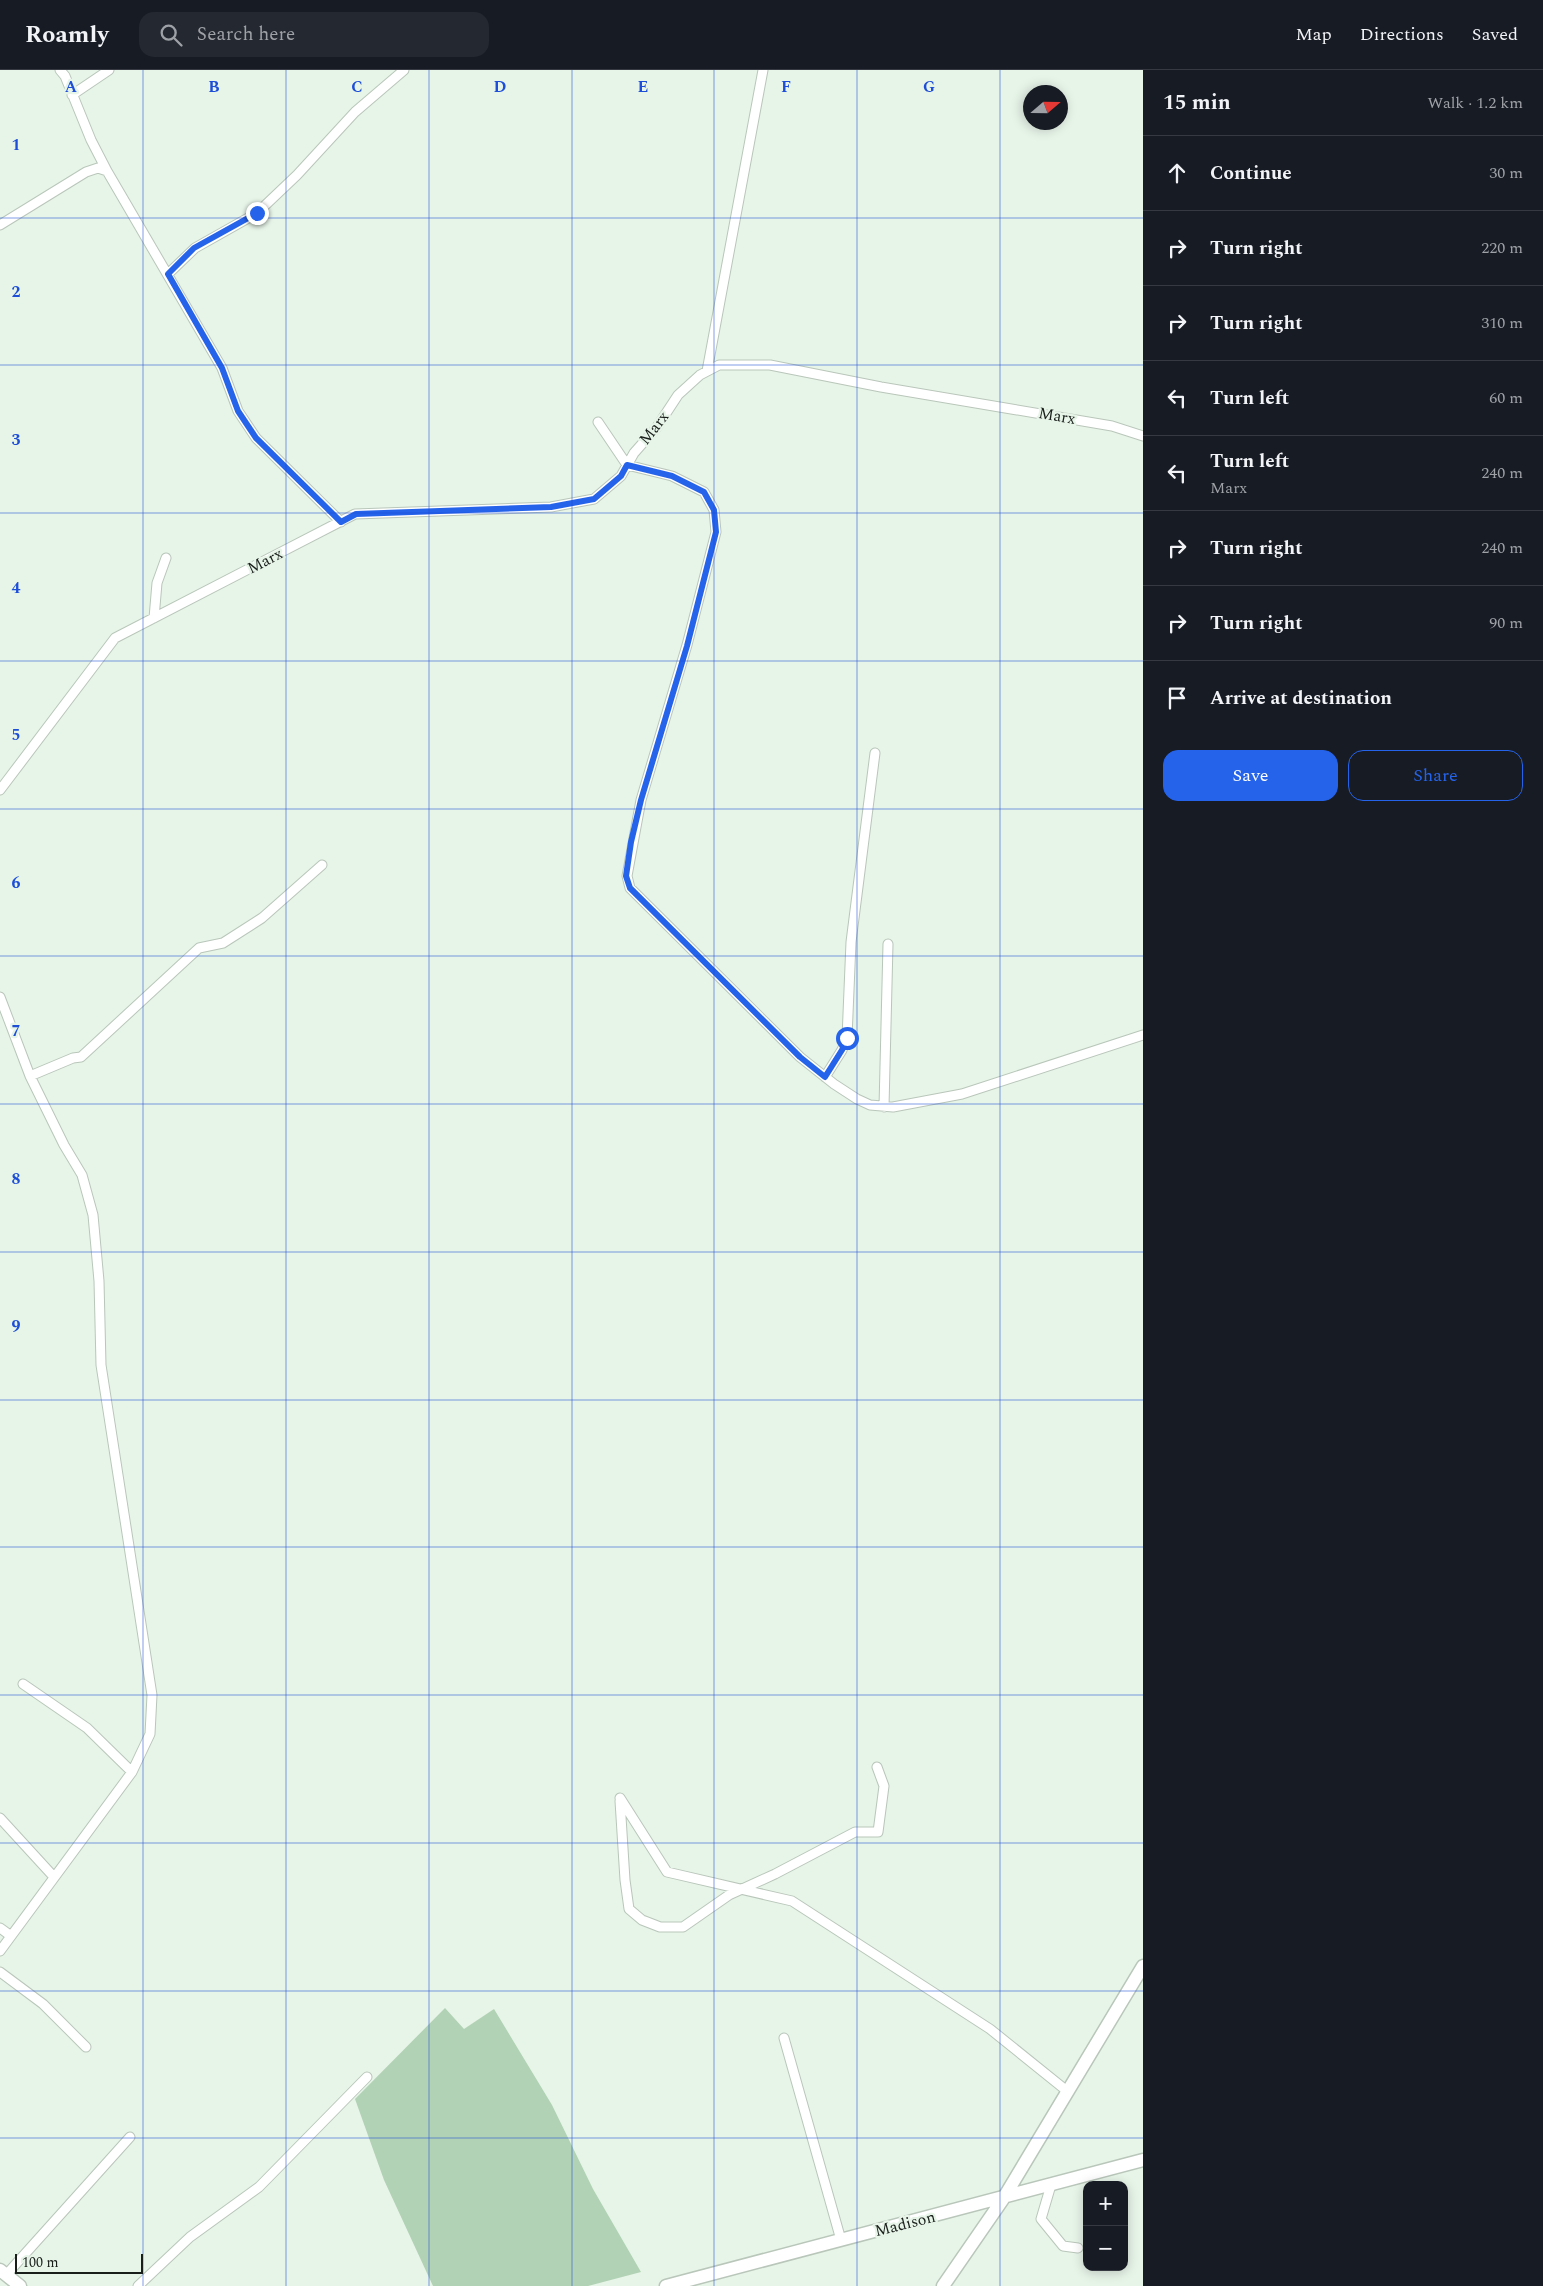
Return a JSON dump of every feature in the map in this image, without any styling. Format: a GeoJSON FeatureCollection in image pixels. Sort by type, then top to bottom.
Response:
{"type":"FeatureCollection","features":[{"type":"Feature","properties":{"kind":"street"},"geometry":{"type":"LineString","coordinates":[[60,70],[91,140],[222,368],[238,411],[256,438],[341,522]]}},
{"type":"Feature","properties":{"kind":"street"},"geometry":{"type":"LineString","coordinates":[[72,95],[110,70]]}},
{"type":"Feature","properties":{"kind":"street"},"geometry":{"type":"LineString","coordinates":[[168,274],[194,248],[257,213],[297,175],[355,112],[404,70]]}},
{"type":"Feature","properties":{"kind":"street"},"geometry":{"type":"LineString","coordinates":[[707,371],[763,70]]}},
{"type":"Feature","properties":{"kind":"street"},"geometry":{"type":"LineString","coordinates":[[0,225],[86,172],[98,168],[108,170]]}},
{"type":"Feature","properties":{"kind":"street","name":"Marx"},"geometry":{"type":"LineString","coordinates":[[0,790],[115,638],[356,514],[551,507],[594,499],[621,476],[634,453],[657,427],[678,395],[700,375],[719,364],[770,365],[881,387],[1112,426],[1143,436]]}},
{"type":"Feature","properties":{"kind":"street"},"geometry":{"type":"LineString","coordinates":[[598,422],[627,465],[672,476],[704,492],[714,510],[716,532],[687,646],[641,800],[631,842],[626,876],[630,888],[800,1057],[857,1100],[884,1108],[962,1094],[1143,1035]]}},
{"type":"Feature","properties":{"kind":"street"},"geometry":{"type":"LineString","coordinates":[[154,618],[157,583],[166,558]]}},
{"type":"Feature","properties":{"kind":"street"},"geometry":{"type":"LineString","coordinates":[[825,1077],[842,1050],[847,1038],[851,942],[875,753]]}},
{"type":"Feature","properties":{"kind":"street"},"geometry":{"type":"LineString","coordinates":[[30,1076],[73,1058],[80,1058],[199,948],[223,943],[262,918],[322,865]]}},
{"type":"Feature","properties":{"kind":"street"},"geometry":{"type":"LineString","coordinates":[[884,1108],[888,944]]}},
{"type":"Feature","properties":{"kind":"street"},"geometry":{"type":"LineString","coordinates":[[0,997],[30,1076],[64,1144],[82,1175],[93,1216],[100,1281],[101,1365],[152,1695],[150,1734],[132,1772],[0,1952]]}},
{"type":"Feature","properties":{"kind":"street"},"geometry":{"type":"LineString","coordinates":[[24,1684],[87,1728],[132,1772]]}},
{"type":"Feature","properties":{"kind":"street"},"geometry":{"type":"LineString","coordinates":[[877,1767],[884,1786],[878,1832],[855,1832],[775,1874],[740,1889],[683,1927],[660,1927],[642,1920],[629,1909],[625,1880],[620,1798],[667,1872],[740,1889],[792,1901],[990,2028],[1067,2091]]}},
{"type":"Feature","properties":{"kind":"street"},"geometry":{"type":"LineString","coordinates":[[0,1818],[54,1877]]}},
{"type":"Feature","properties":{"kind":"street"},"geometry":{"type":"LineString","coordinates":[[0,1928],[11,1936]]}},
{"type":"Feature","properties":{"kind":"street"},"geometry":{"type":"LineString","coordinates":[[944,2286],[1003,2199],[1143,1966]]}},
{"type":"Feature","properties":{"kind":"street"},"geometry":{"type":"LineString","coordinates":[[0,1972],[42,2004],[86,2047]]}},
{"type":"Feature","properties":{"kind":"street"},"geometry":{"type":"LineString","coordinates":[[784,2038],[841,2240]]}},
{"type":"Feature","properties":{"kind":"street"},"geometry":{"type":"LineString","coordinates":[[138,2286],[190,2237],[259,2187],[367,2077]]}},
{"type":"Feature","properties":{"kind":"street"},"geometry":{"type":"LineString","coordinates":[[20,2286],[3,2272],[130,2137]]}},
{"type":"Feature","properties":{"kind":"street","name":"Madison"},"geometry":{"type":"LineString","coordinates":[[666,2286],[1003,2199],[1143,2160]]}},
{"type":"Feature","properties":{"kind":"street"},"geometry":{"type":"LineString","coordinates":[[1050,2185],[1041,2219],[1063,2246],[1078,2248]]}},
{"type":"Feature","properties":{"kind":"green space"},"geometry":{"type":"Polygon","coordinates":[[[445,2008],[464,2029],[494,2009],[552,2105],[593,2189],[641,2272],[588,2286],[433,2286],[384,2180],[355,2099],[445,2008]]]}},
{"type":"Feature","properties":{"kind":"route"},"geometry":{"type":"LineString","coordinates":[[257,213],[194,248],[168,274],[222,368],[238,411],[256,438],[341,522],[356,514],[551,507],[594,499],[621,476],[627,465],[672,476],[704,492],[714,510],[716,532],[687,646],[641,800],[631,842],[626,876],[630,888],[800,1057],[825,1077],[842,1050],[847,1038]]}}]}
